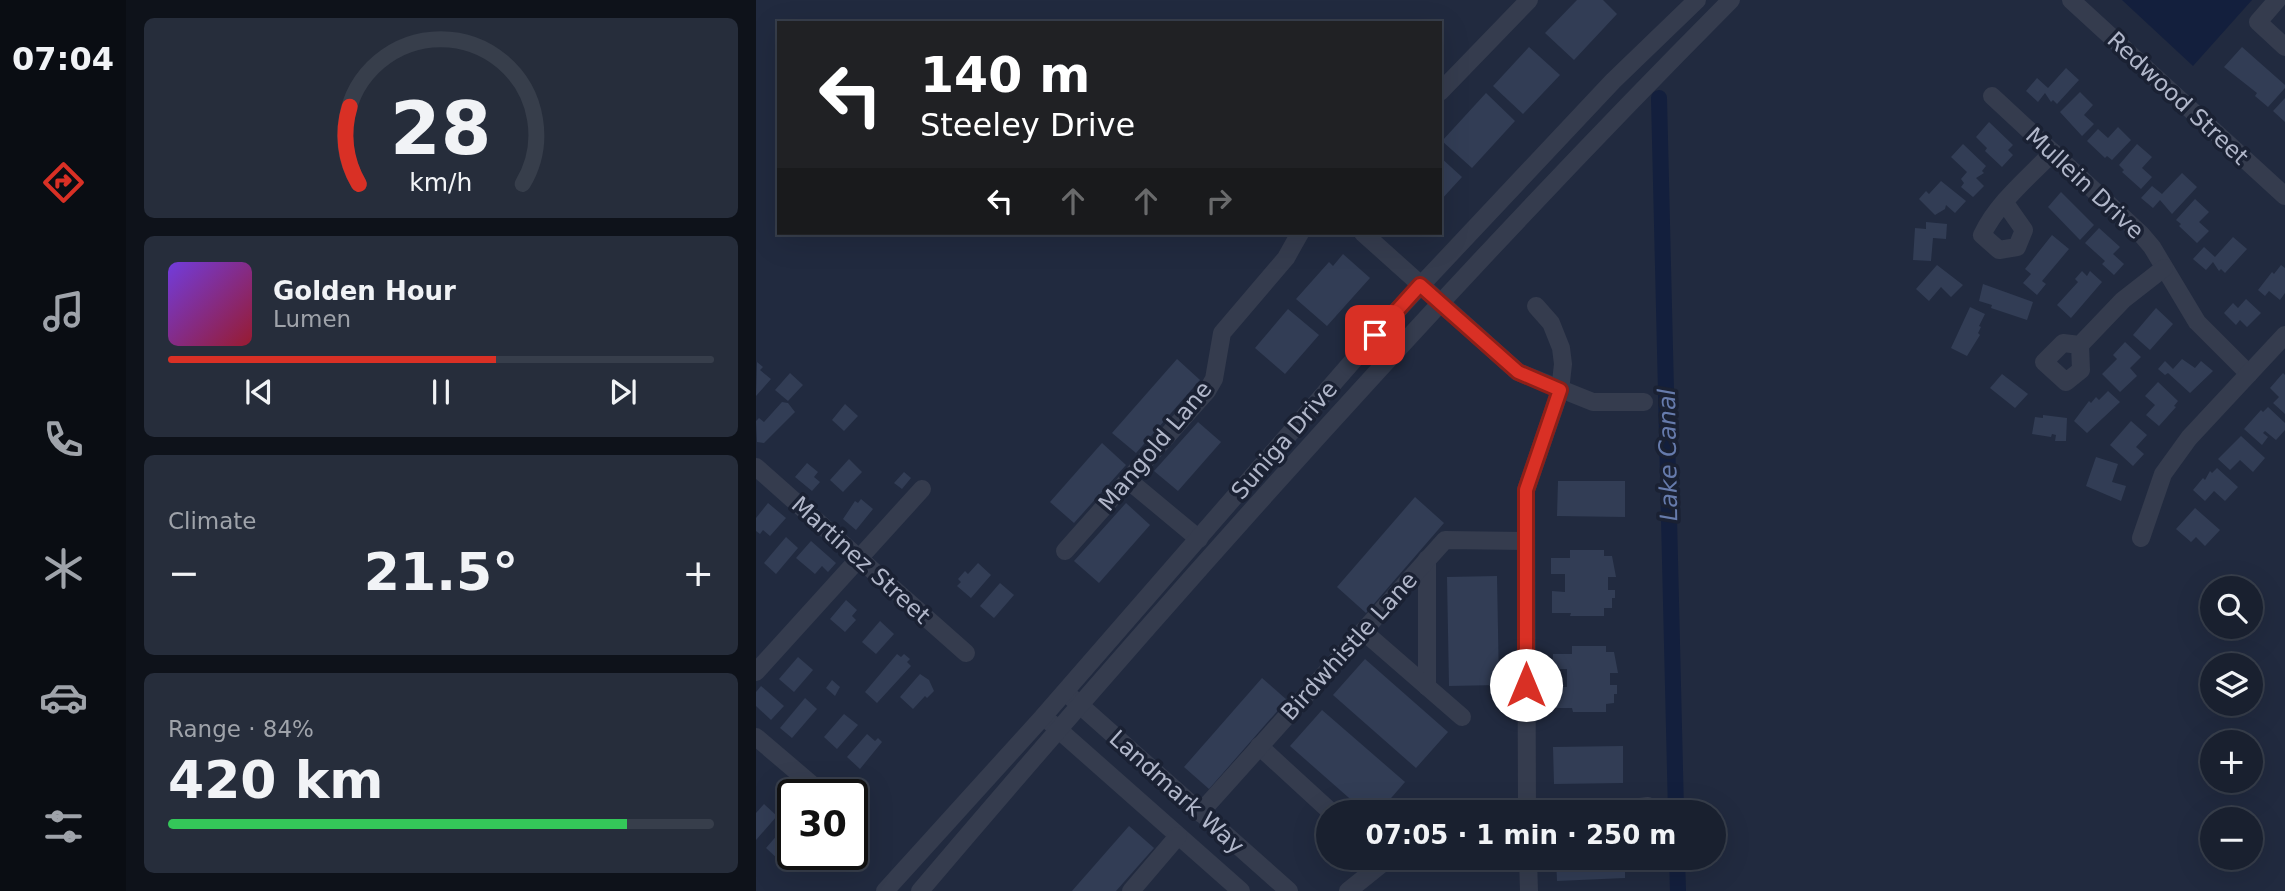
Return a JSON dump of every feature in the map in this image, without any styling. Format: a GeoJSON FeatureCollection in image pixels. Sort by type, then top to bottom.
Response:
{"type":"FeatureCollection","features":[{"type":"Feature","properties":{"kind":"street"},"geometry":{"type":"LineString","coordinates":[[1442,90],[1529,0]]}},
{"type":"Feature","properties":{"kind":"street","name":"Suniga Drive"},"geometry":{"type":"LineString","coordinates":[[884,891],[1044,716],[1420,285],[1612,81],[1697,0]]}},
{"type":"Feature","properties":{"kind":"street","name":"Suniga Drive"},"geometry":{"type":"LineString","coordinates":[[919,891],[1058,729],[1439,302],[1587,145],[1731,0]]}},
{"type":"Feature","properties":{"kind":"street","name":"Redwood Street"},"geometry":{"type":"LineString","coordinates":[[2071,0],[2285,196]]}},
{"type":"Feature","properties":{"kind":"street"},"geometry":{"type":"LineString","coordinates":[[2277,0],[2258,22],[2285,47]]}},
{"type":"Feature","properties":{"kind":"street","name":"Mullein Drive"},"geometry":{"type":"LineString","coordinates":[[1992,96],[2141,234],[2197,322],[2249,374]]}},
{"type":"Feature","properties":{"kind":"street"},"geometry":{"type":"LineString","coordinates":[[2005,203],[2053,152]]}},
{"type":"Feature","properties":{"kind":"street","name":"Mangold Lane"},"geometry":{"type":"LineString","coordinates":[[1065,551],[1208,391],[1214,379],[1222,333],[1286,258],[1299,235]]}},
{"type":"Feature","properties":{"kind":"street"},"geometry":{"type":"LineString","coordinates":[[1365,235],[1518,372],[1592,402],[1644,402]]}},
{"type":"Feature","properties":{"kind":"street"},"geometry":{"type":"LineString","coordinates":[[2080,345],[2123,300],[2164,268]]}},
{"type":"Feature","properties":{"kind":"street"},"geometry":{"type":"LineString","coordinates":[[1527,800],[1526,490],[1560,390],[1563,365],[1562,348],[1551,323],[1536,306]]}},
{"type":"Feature","properties":{"kind":"street"},"geometry":{"type":"LineString","coordinates":[[2141,538],[2163,474],[2189,438],[2285,335]]}},
{"type":"Feature","properties":{"kind":"street","name":"Martinez Street"},"geometry":{"type":"LineString","coordinates":[[756,467],[966,653]]}},
{"type":"Feature","properties":{"kind":"street"},"geometry":{"type":"LineString","coordinates":[[1128,480],[1199,539]]}},
{"type":"Feature","properties":{"kind":"street"},"geometry":{"type":"LineString","coordinates":[[756,672],[922,489]]}},
{"type":"Feature","properties":{"kind":"street","name":"Birdwhistle Lane"},"geometry":{"type":"LineString","coordinates":[[1200,813],[1445,540],[1525,541]]}},
{"type":"Feature","properties":{"kind":"street"},"geometry":{"type":"LineString","coordinates":[[1427,559],[1427,687]]}},
{"type":"Feature","properties":{"kind":"street"},"geometry":{"type":"LineString","coordinates":[[1363,631],[1462,717]]}},
{"type":"Feature","properties":{"kind":"street","name":"Landmark Way"},"geometry":{"type":"LineString","coordinates":[[1065,692],[1289,891]]}},
{"type":"Feature","properties":{"kind":"street","name":"Landmark Way"},"geometry":{"type":"LineString","coordinates":[[1044,716],[1241,891]]}},
{"type":"Feature","properties":{"kind":"street"},"geometry":{"type":"LineString","coordinates":[[756,737],[805,779]]}},
{"type":"Feature","properties":{"kind":"street"},"geometry":{"type":"LineString","coordinates":[[1259,746],[1318,800]]}},
{"type":"Feature","properties":{"kind":"street"},"geometry":{"type":"LineString","coordinates":[[1131,891],[1178,836]]}},
{"type":"Feature","properties":{"kind":"street"},"geometry":{"type":"LineString","coordinates":[[1355,889],[1373,870]]}},
{"type":"Feature","properties":{"kind":"street"},"geometry":{"type":"LineString","coordinates":[[1528,870],[1529,891]]}},
{"type":"Feature","properties":{"kind":"water"},"geometry":{"type":"Polygon","coordinates":[[[2122,0],[2252,0],[2193,66],[2122,0]]]}},
{"type":"Feature","properties":{"kind":"building"},"geometry":{"type":"Polygon","coordinates":[[[1577,0],[1603,0],[1617,14],[1574,60],[1545,33],[1577,0]]]}},
{"type":"Feature","properties":{"kind":"building"},"geometry":{"type":"Polygon","coordinates":[[[1529,47],[1560,75],[1523,114],[1493,86],[1529,47]]]}},
{"type":"Feature","properties":{"kind":"building"},"geometry":{"type":"Polygon","coordinates":[[[2242,47],[2285,85],[2268,107],[2255,96],[2257,93],[2224,67],[2242,47]]]}},
{"type":"Feature","properties":{"kind":"building"},"geometry":{"type":"Polygon","coordinates":[[[2066,68],[2079,80],[2057,104],[2053,100],[2051,102],[2045,93],[2038,102],[2026,91],[2037,78],[2048,88],[2066,68]]]}},
{"type":"Feature","properties":{"kind":"building"},"geometry":{"type":"Polygon","coordinates":[[[2080,92],[2093,105],[2084,115],[2094,124],[2082,136],[2060,112],[2080,92]]]}},
{"type":"Feature","properties":{"kind":"building"},"geometry":{"type":"Polygon","coordinates":[[[1486,93],[1515,121],[1472,168],[1442,141],[1486,93]]]}},
{"type":"Feature","properties":{"kind":"building"},"geometry":{"type":"Polygon","coordinates":[[[2285,98],[2285,122],[2273,111],[2285,98]]]}},
{"type":"Feature","properties":{"kind":"building"},"geometry":{"type":"Polygon","coordinates":[[[1989,122],[2013,145],[2008,150],[2013,155],[2002,167],[1985,151],[1987,148],[1976,137],[1989,122]]]}},
{"type":"Feature","properties":{"kind":"building"},"geometry":{"type":"Polygon","coordinates":[[[2118,127],[2131,140],[2112,160],[2107,156],[2105,158],[2087,141],[2098,129],[2108,138],[2118,127]]]}},
{"type":"Feature","properties":{"kind":"building"},"geometry":{"type":"Polygon","coordinates":[[[1963,144],[1986,166],[1982,171],[1984,173],[1976,178],[1984,186],[1973,197],[1961,187],[1964,183],[1961,179],[1967,172],[1951,157],[1963,144]]]}},
{"type":"Feature","properties":{"kind":"building"},"geometry":{"type":"Polygon","coordinates":[[[2137,144],[2152,157],[2142,168],[2152,177],[2141,189],[2122,172],[2124,170],[2119,165],[2137,144]]]}},
{"type":"Feature","properties":{"kind":"building"},"geometry":{"type":"Polygon","coordinates":[[[1442,159],[1462,177],[1442,199],[1442,159]]]}},
{"type":"Feature","properties":{"kind":"building"},"geometry":{"type":"Polygon","coordinates":[[[2182,173],[2197,187],[2172,214],[2160,200],[2153,208],[2141,198],[2152,186],[2162,194],[2182,173]]]}},
{"type":"Feature","properties":{"kind":"building"},"geometry":{"type":"Polygon","coordinates":[[[1941,181],[1966,201],[1955,213],[1946,205],[1945,209],[1935,215],[1919,199],[1926,191],[1929,194],[1941,181]]]}},
{"type":"Feature","properties":{"kind":"building"},"geometry":{"type":"Polygon","coordinates":[[[2061,192],[2094,225],[2080,240],[2048,207],[2061,192]]]}},
{"type":"Feature","properties":{"kind":"building"},"geometry":{"type":"Polygon","coordinates":[[[2195,199],[2209,212],[2199,222],[2209,231],[2197,243],[2176,220],[2195,199]]]}},
{"type":"Feature","properties":{"kind":"building"},"geometry":{"type":"Polygon","coordinates":[[[1926,222],[1947,224],[1946,239],[1933,238],[1931,261],[1913,260],[1915,228],[1926,229],[1926,222]]]}},
{"type":"Feature","properties":{"kind":"building"},"geometry":{"type":"Polygon","coordinates":[[[2099,228],[2120,247],[2113,254],[2124,264],[2114,275],[2102,264],[2105,261],[2085,243],[2099,228]]]}},
{"type":"Feature","properties":{"kind":"building"},"geometry":{"type":"Polygon","coordinates":[[[2052,235],[2069,249],[2042,281],[2046,284],[2037,295],[2023,283],[2031,274],[2025,269],[2052,235]]]}},
{"type":"Feature","properties":{"kind":"building"},"geometry":{"type":"Polygon","coordinates":[[[2233,237],[2247,249],[2225,273],[2221,269],[2219,271],[2213,262],[2206,270],[2193,259],[2204,247],[2215,257],[2233,237]]]}},
{"type":"Feature","properties":{"kind":"building"},"geometry":{"type":"Polygon","coordinates":[[[1343,254],[1370,278],[1327,326],[1296,299],[1329,262],[1333,266],[1343,254]]]}},
{"type":"Feature","properties":{"kind":"building"},"geometry":{"type":"Polygon","coordinates":[[[1937,265],[1963,285],[1951,297],[1941,287],[1929,301],[1916,289],[1937,265]]]}},
{"type":"Feature","properties":{"kind":"building"},"geometry":{"type":"Polygon","coordinates":[[[2281,265],[2285,268],[2285,293],[2280,300],[2269,291],[2265,296],[2258,290],[2281,265]]]}},
{"type":"Feature","properties":{"kind":"building"},"geometry":{"type":"Polygon","coordinates":[[[2082,271],[2087,276],[2090,271],[2102,282],[2071,318],[2057,305],[2078,282],[2075,279],[2082,271]]]}},
{"type":"Feature","properties":{"kind":"building"},"geometry":{"type":"Polygon","coordinates":[[[1983,284],[2033,302],[2027,320],[1979,301],[1983,284]]]}},
{"type":"Feature","properties":{"kind":"building"},"geometry":{"type":"Polygon","coordinates":[[[2246,299],[2261,313],[2247,327],[2240,320],[2236,325],[2224,313],[2233,303],[2238,308],[2246,299]]]}},
{"type":"Feature","properties":{"kind":"building"},"geometry":{"type":"Polygon","coordinates":[[[1970,307],[1985,314],[1979,326],[1980,335],[1967,356],[1951,348],[1970,307]]]}},
{"type":"Feature","properties":{"kind":"building"},"geometry":{"type":"Polygon","coordinates":[[[2156,308],[2173,324],[2150,350],[2133,335],[2156,308]]]}},
{"type":"Feature","properties":{"kind":"building"},"geometry":{"type":"Polygon","coordinates":[[[1288,309],[1319,335],[1285,374],[1255,348],[1288,309]]]}},
{"type":"Feature","properties":{"kind":"building"},"geometry":{"type":"Polygon","coordinates":[[[2125,342],[2141,357],[2130,368],[2137,376],[2120,392],[2102,374],[2117,359],[2113,355],[2125,342]]]}},
{"type":"Feature","properties":{"kind":"building"},"geometry":{"type":"Polygon","coordinates":[[[1177,359],[1200,380],[1136,453],[1112,433],[1177,359]]]}},
{"type":"Feature","properties":{"kind":"building"},"geometry":{"type":"Polygon","coordinates":[[[2182,359],[2195,368],[2201,361],[2213,371],[2190,393],[2168,373],[2165,375],[2158,369],[2165,361],[2173,369],[2182,359]]]}},
{"type":"Feature","properties":{"kind":"building"},"geometry":{"type":"Polygon","coordinates":[[[757,362],[763,367],[760,370],[771,379],[756,396],[757,362]]]}},
{"type":"Feature","properties":{"kind":"building"},"geometry":{"type":"Polygon","coordinates":[[[790,373],[803,385],[788,401],[775,390],[790,373]]]}},
{"type":"Feature","properties":{"kind":"building"},"geometry":{"type":"Polygon","coordinates":[[[2283,373],[2285,414],[2273,403],[2279,397],[2270,388],[2283,373]]]}},
{"type":"Feature","properties":{"kind":"building"},"geometry":{"type":"Polygon","coordinates":[[[2002,374],[2028,394],[2015,408],[1990,388],[2002,374]]]}},
{"type":"Feature","properties":{"kind":"building"},"geometry":{"type":"Polygon","coordinates":[[[2158,382],[2178,401],[2159,426],[2146,415],[2155,405],[2145,396],[2158,382]]]}},
{"type":"Feature","properties":{"kind":"building"},"geometry":{"type":"Polygon","coordinates":[[[2108,391],[2120,402],[2087,433],[2074,421],[2089,401],[2091,403],[2096,397],[2099,400],[2108,391]]]}},
{"type":"Feature","properties":{"kind":"building"},"geometry":{"type":"Polygon","coordinates":[[[782,402],[788,403],[795,412],[764,443],[757,442],[756,421],[759,418],[764,422],[782,402]]]}},
{"type":"Feature","properties":{"kind":"building"},"geometry":{"type":"Polygon","coordinates":[[[845,404],[858,416],[844,431],[832,420],[845,404]]]}},
{"type":"Feature","properties":{"kind":"building"},"geometry":{"type":"Polygon","coordinates":[[[2268,407],[2285,423],[2285,430],[2276,440],[2265,431],[2263,433],[2268,437],[2262,445],[2244,429],[2261,410],[2263,412],[2268,407]]]}},
{"type":"Feature","properties":{"kind":"building"},"geometry":{"type":"Polygon","coordinates":[[[2043,415],[2067,418],[2066,441],[2055,441],[2056,435],[2052,434],[2051,437],[2032,434],[2035,417],[2043,418],[2043,415]]]}},
{"type":"Feature","properties":{"kind":"building"},"geometry":{"type":"Polygon","coordinates":[[[2131,421],[2147,435],[2136,447],[2144,454],[2133,466],[2110,445],[2131,421]]]}},
{"type":"Feature","properties":{"kind":"building"},"geometry":{"type":"Polygon","coordinates":[[[1198,422],[1221,442],[1178,491],[1154,471],[1198,422]]]}},
{"type":"Feature","properties":{"kind":"building"},"geometry":{"type":"Polygon","coordinates":[[[2241,436],[2265,458],[2253,472],[2240,460],[2230,470],[2218,459],[2241,436]]]}},
{"type":"Feature","properties":{"kind":"building"},"geometry":{"type":"Polygon","coordinates":[[[1102,443],[1126,465],[1074,523],[1050,502],[1102,443]]]}},
{"type":"Feature","properties":{"kind":"building"},"geometry":{"type":"Polygon","coordinates":[[[2096,457],[2118,464],[2112,482],[2126,486],[2121,501],[2086,486],[2096,457]]]}},
{"type":"Feature","properties":{"kind":"building"},"geometry":{"type":"Polygon","coordinates":[[[849,459],[862,472],[843,492],[830,480],[849,459]]]}},
{"type":"Feature","properties":{"kind":"building"},"geometry":{"type":"Polygon","coordinates":[[[807,463],[818,472],[814,477],[820,482],[812,491],[795,477],[807,463]]]}},
{"type":"Feature","properties":{"kind":"building"},"geometry":{"type":"Polygon","coordinates":[[[2217,468],[2238,487],[2225,501],[2214,491],[2205,501],[2193,490],[2203,478],[2205,480],[2210,471],[2212,473],[2217,468]]]}},
{"type":"Feature","properties":{"kind":"building"},"geometry":{"type":"Polygon","coordinates":[[[904,472],[911,478],[902,489],[894,483],[904,472]]]}},
{"type":"Feature","properties":{"kind":"building"},"geometry":{"type":"Polygon","coordinates":[[[1558,481],[1625,481],[1625,517],[1557,516],[1558,481]]]}},
{"type":"Feature","properties":{"kind":"building"},"geometry":{"type":"Polygon","coordinates":[[[1415,497],[1444,523],[1366,613],[1337,587],[1415,497]]]}},
{"type":"Feature","properties":{"kind":"building"},"geometry":{"type":"Polygon","coordinates":[[[861,499],[873,509],[856,530],[843,519],[855,501],[858,503],[861,499]]]}},
{"type":"Feature","properties":{"kind":"building"},"geometry":{"type":"Polygon","coordinates":[[[768,503],[786,518],[770,536],[763,530],[760,534],[756,531],[756,518],[768,503]]]}},
{"type":"Feature","properties":{"kind":"building"},"geometry":{"type":"Polygon","coordinates":[[[1126,503],[1150,525],[1099,583],[1074,561],[1126,503]]]}},
{"type":"Feature","properties":{"kind":"building"},"geometry":{"type":"Polygon","coordinates":[[[2195,508],[2220,530],[2205,546],[2196,537],[2191,542],[2176,529],[2195,508]]]}},
{"type":"Feature","properties":{"kind":"building"},"geometry":{"type":"Polygon","coordinates":[[[786,537],[798,548],[776,574],[764,563],[786,537]]]}},
{"type":"Feature","properties":{"kind":"building"},"geometry":{"type":"Polygon","coordinates":[[[811,541],[836,563],[828,572],[822,566],[815,574],[796,558],[811,541]]]}},
{"type":"Feature","properties":{"kind":"building"},"geometry":{"type":"Polygon","coordinates":[[[1570,550],[1604,550],[1604,556],[1612,556],[1616,577],[1608,577],[1608,590],[1615,590],[1615,598],[1612,598],[1612,608],[1604,608],[1604,616],[1552,613],[1552,591],[1565,592],[1565,574],[1551,574],[1551,558],[1570,558],[1570,550]]]}},
{"type":"Feature","properties":{"kind":"building"},"geometry":{"type":"Polygon","coordinates":[[[978,563],[991,575],[971,598],[957,586],[961,582],[958,579],[965,571],[968,574],[978,563]]]}},
{"type":"Feature","properties":{"kind":"building"},"geometry":{"type":"Polygon","coordinates":[[[1497,576],[1499,685],[1449,686],[1447,577],[1497,576]]]}},
{"type":"Feature","properties":{"kind":"building"},"geometry":{"type":"Polygon","coordinates":[[[1000,583],[1014,595],[994,618],[980,606],[1000,583]]]}},
{"type":"Feature","properties":{"kind":"building"},"geometry":{"type":"Polygon","coordinates":[[[846,600],[857,610],[852,616],[856,620],[845,632],[830,619],[846,600]]]}},
{"type":"Feature","properties":{"kind":"building"},"geometry":{"type":"Polygon","coordinates":[[[880,621],[894,634],[876,654],[862,642],[880,621]]]}},
{"type":"Feature","properties":{"kind":"building"},"geometry":{"type":"Polygon","coordinates":[[[1572,646],[1606,646],[1606,652],[1614,652],[1618,673],[1610,673],[1610,685],[1617,685],[1617,694],[1614,694],[1614,703],[1606,704],[1606,712],[1573,712],[1572,708],[1554,708],[1554,687],[1567,687],[1567,669],[1553,669],[1553,654],[1572,654],[1572,646]]]}},
{"type":"Feature","properties":{"kind":"building"},"geometry":{"type":"Polygon","coordinates":[[[897,654],[901,657],[904,654],[910,659],[907,662],[911,666],[877,703],[865,692],[897,654]]]}},
{"type":"Feature","properties":{"kind":"building"},"geometry":{"type":"Polygon","coordinates":[[[798,657],[813,670],[794,692],[779,679],[798,657]]]}},
{"type":"Feature","properties":{"kind":"building"},"geometry":{"type":"Polygon","coordinates":[[[1365,659],[1448,732],[1416,768],[1333,695],[1365,659]]]}},
{"type":"Feature","properties":{"kind":"building"},"geometry":{"type":"Polygon","coordinates":[[[920,674],[929,680],[934,691],[913,709],[900,697],[920,674]]]}},
{"type":"Feature","properties":{"kind":"building"},"geometry":{"type":"Polygon","coordinates":[[[1262,678],[1287,700],[1209,789],[1184,767],[1262,678]]]}},
{"type":"Feature","properties":{"kind":"building"},"geometry":{"type":"Polygon","coordinates":[[[832,680],[840,687],[835,696],[826,688],[832,680]]]}},
{"type":"Feature","properties":{"kind":"building"},"geometry":{"type":"Polygon","coordinates":[[[761,686],[784,706],[771,720],[756,706],[756,692],[761,686]]]}},
{"type":"Feature","properties":{"kind":"building"},"geometry":{"type":"Polygon","coordinates":[[[805,698],[817,709],[792,738],[780,728],[805,698]]]}},
{"type":"Feature","properties":{"kind":"building"},"geometry":{"type":"Polygon","coordinates":[[[1322,710],[1405,782],[1389,800],[1351,800],[1290,746],[1322,710]]]}},
{"type":"Feature","properties":{"kind":"building"},"geometry":{"type":"Polygon","coordinates":[[[844,714],[858,725],[837,749],[824,737],[844,714]]]}},
{"type":"Feature","properties":{"kind":"building"},"geometry":{"type":"Polygon","coordinates":[[[867,734],[875,741],[878,738],[882,742],[860,769],[847,757],[867,734]]]}},
{"type":"Feature","properties":{"kind":"building"},"geometry":{"type":"Polygon","coordinates":[[[1623,746],[1623,783],[1554,784],[1553,747],[1623,746]]]}},
{"type":"Feature","properties":{"kind":"building"},"geometry":{"type":"Polygon","coordinates":[[[764,804],[777,816],[756,840],[756,813],[764,804]]]}},
{"type":"Feature","properties":{"kind":"building"},"geometry":{"type":"Polygon","coordinates":[[[1129,826],[1154,848],[1116,891],[1072,891],[1129,826]]]}},
{"type":"Feature","properties":{"kind":"building"},"geometry":{"type":"Polygon","coordinates":[[[777,835],[777,858],[766,848],[777,835]]]}},
{"type":"Feature","properties":{"kind":"building"},"geometry":{"type":"Polygon","coordinates":[[[1557,870],[1625,870],[1625,878],[1557,881],[1557,870]]]}},
{"type":"Feature","properties":{"kind":"waterway","name":"Lake Canal"},"geometry":{"type":"LineString","coordinates":[[1659,98],[1676,800]]}},
{"type":"Feature","properties":{"kind":"waterway","name":"Lake Canal"},"geometry":{"type":"LineString","coordinates":[[1677,870],[1678,891]]}},
{"type":"Feature","properties":{"kind":"route"},"geometry":{"type":"LineString","coordinates":[[1375,335],[1420,285],[1518,372],[1560,390],[1526,490],[1526,685]]}}]}
